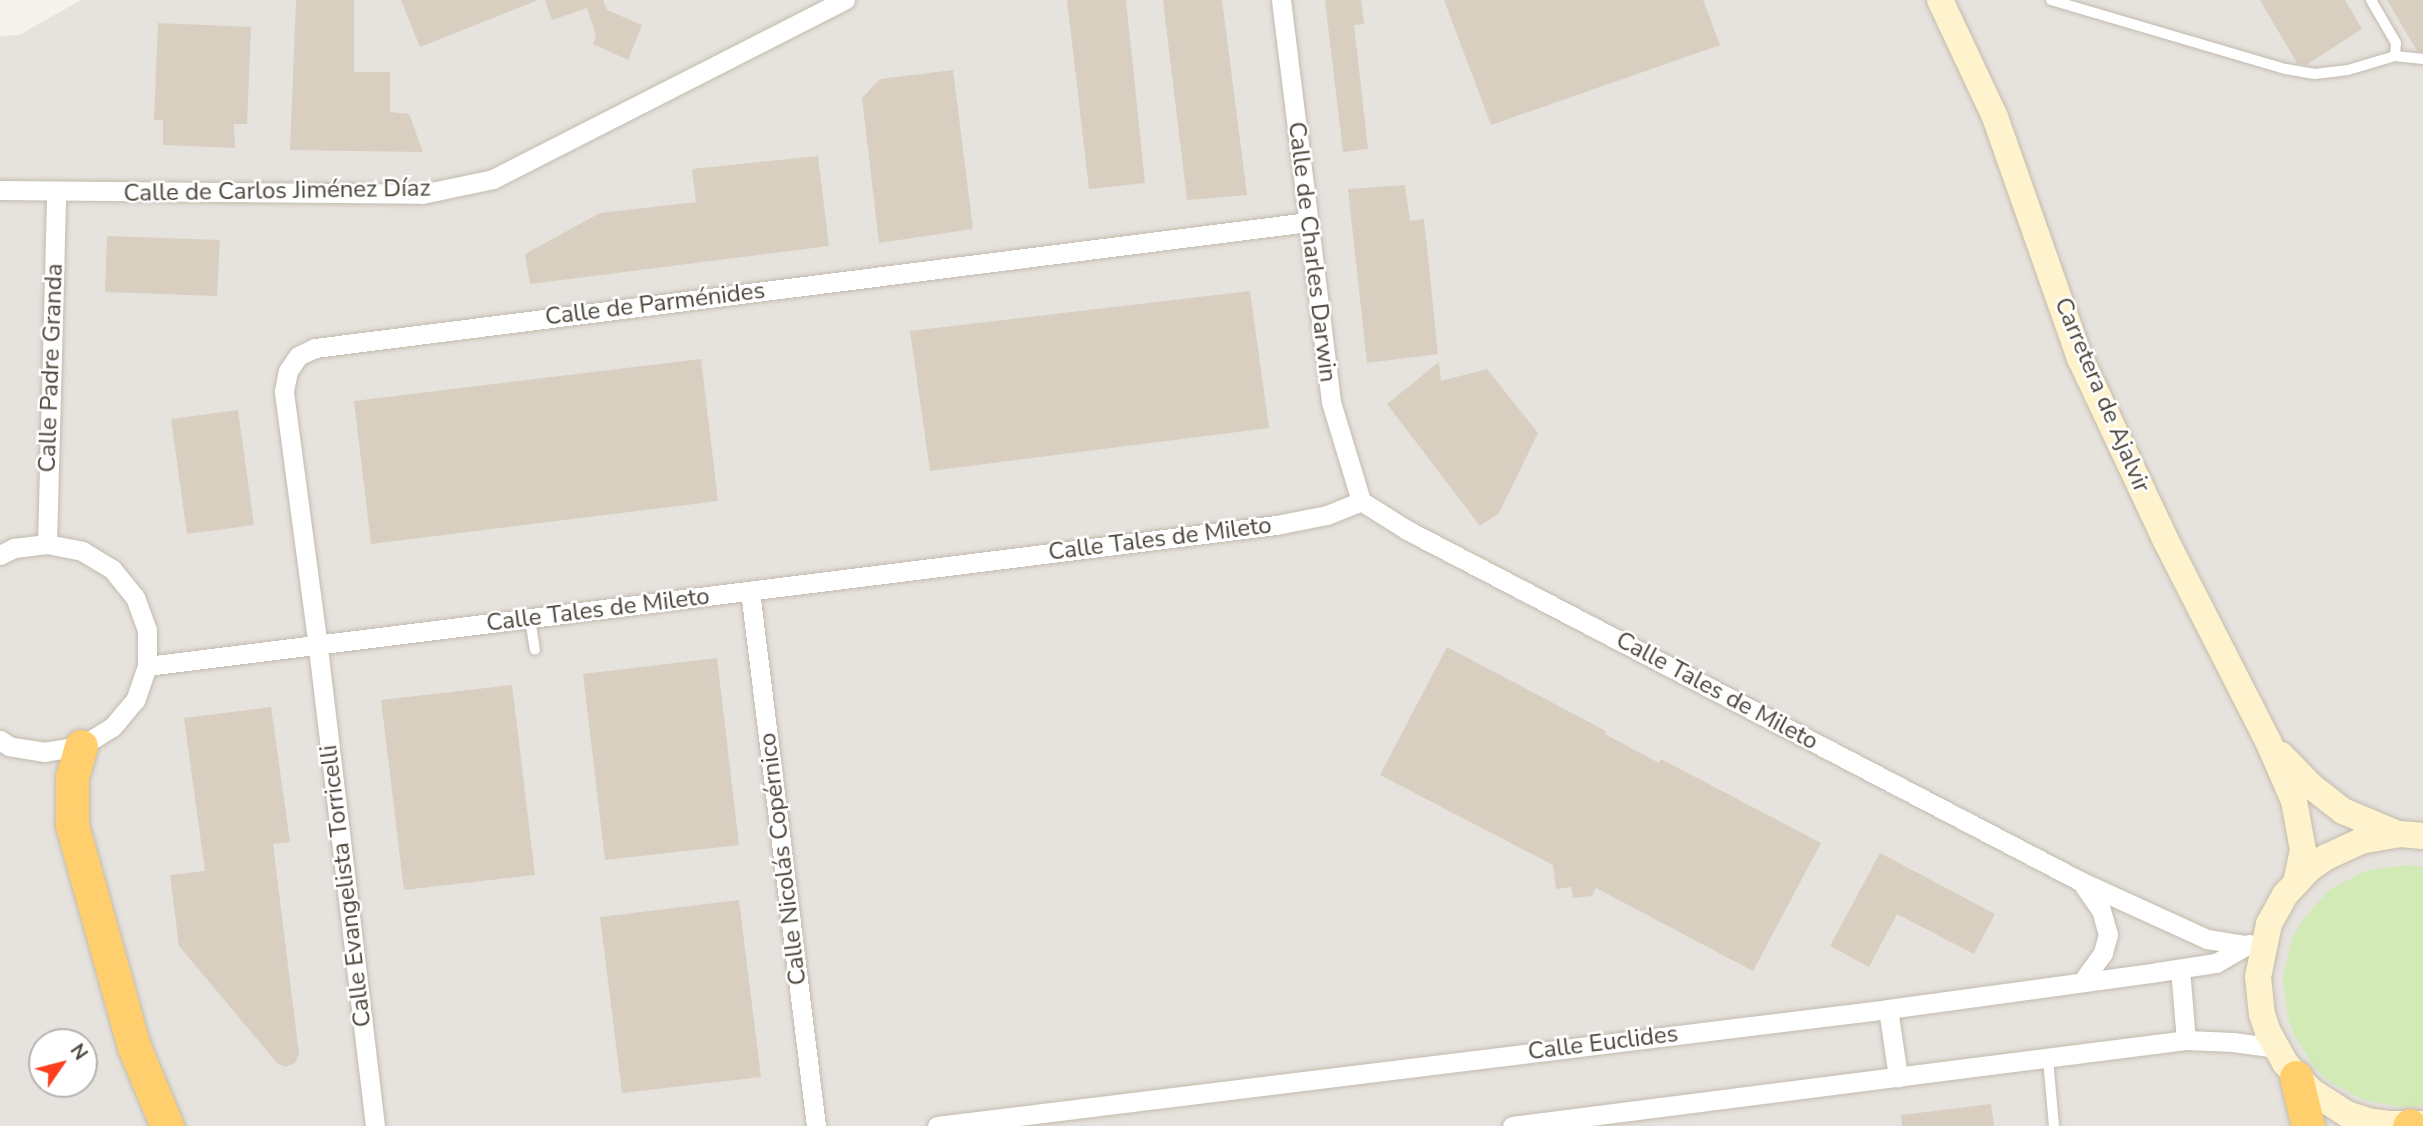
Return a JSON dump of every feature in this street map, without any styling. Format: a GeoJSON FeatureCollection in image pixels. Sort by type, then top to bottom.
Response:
{"type":"FeatureCollection","features":[{"type":"Feature","properties":{"kind":"highway"},"geometry":{"type":"LineString","coordinates":[[81,746],[72,777],[72,825],[134,1046],[167,1126]]}},
{"type":"Feature","properties":{"kind":"highway"},"geometry":{"type":"LineString","coordinates":[[2296,1077],[2308,1126]]}},
{"type":"Feature","properties":{"kind":"street","name":"Calle de Carlos Jiménez Díaz"},"geometry":{"type":"LineString","coordinates":[[0,190],[56,193],[422,194],[493,179],[845,0]]}},
{"type":"Feature","properties":{"kind":"street","name":"Calle de Charles Darwin"},"geometry":{"type":"LineString","coordinates":[[1282,0],[1331,402],[1361,501]]}},
{"type":"Feature","properties":{"kind":"street","name":"Carretera de Ajalvir"},"geometry":{"type":"LineString","coordinates":[[1940,0],[1996,117],[2080,358],[2165,539],[2268,741],[2294,801],[2303,850],[2296,882]]}},
{"type":"Feature","properties":{"kind":"street","name":"Calle Padre Granda"},"geometry":{"type":"LineString","coordinates":[[47,544],[56,193]]}},
{"type":"Feature","properties":{"kind":"street","name":"Calle de Parménides"},"geometry":{"type":"LineString","coordinates":[[318,647],[284,391],[288,371],[298,356],[315,348],[1308,222]]}},
{"type":"Feature","properties":{"kind":"street","name":"Calle Tales de Mileto"},"geometry":{"type":"LineString","coordinates":[[147,666],[318,647],[1276,525],[1327,515],[1361,501],[1420,536],[2082,882],[2207,939],[2253,943]]}},
{"type":"Feature","properties":{"kind":"street"},"geometry":{"type":"LineString","coordinates":[[0,555],[14,548],[47,544],[82,551],[112,569],[135,597],[147,630],[147,666],[135,700],[112,727],[81,746],[45,752],[9,746],[0,740]]}},
{"type":"Feature","properties":{"kind":"street","name":"Calle Nicolás Copérnico"},"geometry":{"type":"LineString","coordinates":[[750,591],[816,1126]]}},
{"type":"Feature","properties":{"kind":"street","name":"Calle Evangelista Torricelli"},"geometry":{"type":"LineString","coordinates":[[318,647],[374,1126]]}},
{"type":"Feature","properties":{"kind":"street","name":"Carretera de Ajalvir"},"geometry":{"type":"LineString","coordinates":[[2268,741],[2311,786],[2343,811],[2411,835]]}},
{"type":"Feature","properties":{"kind":"street"},"geometry":{"type":"LineString","coordinates":[[2411,835],[2361,841],[2326,857],[2296,882],[2253,943],[2259,968],[2262,1014],[2276,1048],[2296,1077],[2320,1098],[2347,1114],[2389,1124],[2415,1125]]}},
{"type":"Feature","properties":{"kind":"street","name":"Calle Tales de Mileto"},"geometry":{"type":"LineString","coordinates":[[2082,882],[2101,910],[2108,934],[2103,953],[2083,982]]}},
{"type":"Feature","properties":{"kind":"street","name":"Calle Euclides"},"geometry":{"type":"LineString","coordinates":[[937,1126],[1001,1122],[2180,969],[2216,963],[2253,943]]}},
{"type":"Feature","properties":{"kind":"street"},"geometry":{"type":"LineString","coordinates":[[2180,969],[2186,1040]]}},
{"type":"Feature","properties":{"kind":"street"},"geometry":{"type":"LineString","coordinates":[[1888,1009],[1898,1077]]}},
{"type":"Feature","properties":{"kind":"street"},"geometry":{"type":"LineString","coordinates":[[1512,1126],[2186,1040],[2276,1048]]}},
{"type":"Feature","properties":{"kind":"lane"},"geometry":{"type":"LineString","coordinates":[[2051,0],[2286,69],[2315,74],[2348,70],[2395,56],[2423,59]]}},
{"type":"Feature","properties":{"kind":"lane"},"geometry":{"type":"LineString","coordinates":[[2371,0],[2396,43],[2395,56]]}},
{"type":"Feature","properties":{"kind":"lane"},"geometry":{"type":"LineString","coordinates":[[530,619],[535,650]]}},
{"type":"Feature","properties":{"kind":"lane"},"geometry":{"type":"LineString","coordinates":[[2048,1059],[2054,1126]]}},
{"type":"Feature","properties":{"kind":"shaded area"},"geometry":{"type":"Polygon","coordinates":[[[81,0],[2423,0],[2423,1126],[0,1126],[0,36],[19,35],[81,0]]]}},
{"type":"Feature","properties":{"kind":"green space"},"geometry":{"type":"Polygon","coordinates":[[[2405,865],[2423,867],[2423,1106],[2402,1107],[2364,1100],[2330,1082],[2316,1069],[2295,1037],[2288,1018],[2283,978],[2292,939],[2302,921],[2329,890],[2365,871],[2405,865]]]}},
{"type":"Feature","properties":{"kind":"building"},"geometry":{"type":"Polygon","coordinates":[[[296,0],[354,0],[354,72],[390,72],[390,112],[409,114],[423,152],[290,150],[296,0]]]}},
{"type":"Feature","properties":{"kind":"building"},"geometry":{"type":"Polygon","coordinates":[[[401,0],[535,0],[536,1],[420,47],[401,0]]]}},
{"type":"Feature","properties":{"kind":"building"},"geometry":{"type":"Polygon","coordinates":[[[545,0],[603,0],[607,10],[642,25],[628,60],[593,44],[596,35],[587,8],[552,20],[545,0]]]}},
{"type":"Feature","properties":{"kind":"building"},"geometry":{"type":"Polygon","coordinates":[[[1067,0],[1126,0],[1145,183],[1089,189],[1067,0]]]}},
{"type":"Feature","properties":{"kind":"building"},"geometry":{"type":"Polygon","coordinates":[[[1163,0],[1222,0],[1247,195],[1187,200],[1163,0]]]}},
{"type":"Feature","properties":{"kind":"building"},"geometry":{"type":"Polygon","coordinates":[[[1325,0],[1361,0],[1364,24],[1354,25],[1368,149],[1343,152],[1325,0]]]}},
{"type":"Feature","properties":{"kind":"building"},"geometry":{"type":"Polygon","coordinates":[[[1444,0],[1703,0],[1720,45],[1491,125],[1444,0]]]}},
{"type":"Feature","properties":{"kind":"building"},"geometry":{"type":"Polygon","coordinates":[[[2260,0],[2345,0],[2362,29],[2306,65],[2297,63],[2260,0]]]}},
{"type":"Feature","properties":{"kind":"building"},"geometry":{"type":"Polygon","coordinates":[[[2387,0],[2423,0],[2423,52],[2417,51],[2387,0]]]}},
{"type":"Feature","properties":{"kind":"building"},"geometry":{"type":"Polygon","coordinates":[[[158,23],[251,27],[247,124],[234,124],[235,148],[163,145],[163,120],[154,120],[158,23]]]}},
{"type":"Feature","properties":{"kind":"building"},"geometry":{"type":"Polygon","coordinates":[[[953,70],[973,229],[879,243],[862,98],[880,79],[953,70]]]}},
{"type":"Feature","properties":{"kind":"building"},"geometry":{"type":"Polygon","coordinates":[[[818,156],[829,246],[530,284],[525,254],[600,213],[696,202],[692,169],[818,156]]]}},
{"type":"Feature","properties":{"kind":"building"},"geometry":{"type":"Polygon","coordinates":[[[1405,185],[1410,221],[1424,219],[1438,354],[1367,363],[1348,189],[1405,185]]]}},
{"type":"Feature","properties":{"kind":"building"},"geometry":{"type":"Polygon","coordinates":[[[107,236],[220,240],[217,296],[105,292],[107,236]]]}},
{"type":"Feature","properties":{"kind":"building"},"geometry":{"type":"Polygon","coordinates":[[[1250,291],[1269,428],[930,471],[910,331],[1250,291]]]}},
{"type":"Feature","properties":{"kind":"building"},"geometry":{"type":"Polygon","coordinates":[[[701,359],[718,501],[371,544],[354,401],[701,359]]]}},
{"type":"Feature","properties":{"kind":"building"},"geometry":{"type":"Polygon","coordinates":[[[1439,362],[1441,381],[1487,369],[1538,433],[1499,513],[1480,526],[1387,404],[1439,362]]]}},
{"type":"Feature","properties":{"kind":"building"},"geometry":{"type":"Polygon","coordinates":[[[238,410],[254,525],[187,534],[171,419],[238,410]]]}},
{"type":"Feature","properties":{"kind":"building"},"geometry":{"type":"Polygon","coordinates":[[[1447,647],[1606,731],[1605,734],[1659,763],[1661,759],[1821,843],[1753,971],[1596,888],[1592,896],[1573,898],[1571,887],[1556,889],[1553,865],[1380,775],[1447,647]]]}},
{"type":"Feature","properties":{"kind":"building"},"geometry":{"type":"Polygon","coordinates":[[[717,658],[739,845],[605,860],[583,674],[717,658]]]}},
{"type":"Feature","properties":{"kind":"building"},"geometry":{"type":"Polygon","coordinates":[[[512,685],[535,875],[404,890],[381,700],[512,685]]]}},
{"type":"Feature","properties":{"kind":"building"},"geometry":{"type":"Polygon","coordinates":[[[271,707],[290,842],[273,844],[299,1054],[295,1063],[286,1067],[277,1063],[179,946],[170,875],[205,871],[184,718],[271,707]]]}},
{"type":"Feature","properties":{"kind":"building"},"geometry":{"type":"Polygon","coordinates":[[[1880,853],[1995,914],[1974,954],[1897,914],[1869,967],[1830,946],[1880,853]]]}},
{"type":"Feature","properties":{"kind":"building"},"geometry":{"type":"Polygon","coordinates":[[[739,900],[761,1077],[622,1093],[600,917],[739,900]]]}},
{"type":"Feature","properties":{"kind":"building"},"geometry":{"type":"Polygon","coordinates":[[[1991,1104],[1994,1126],[1902,1126],[1901,1115],[1991,1104]]]}}]}
